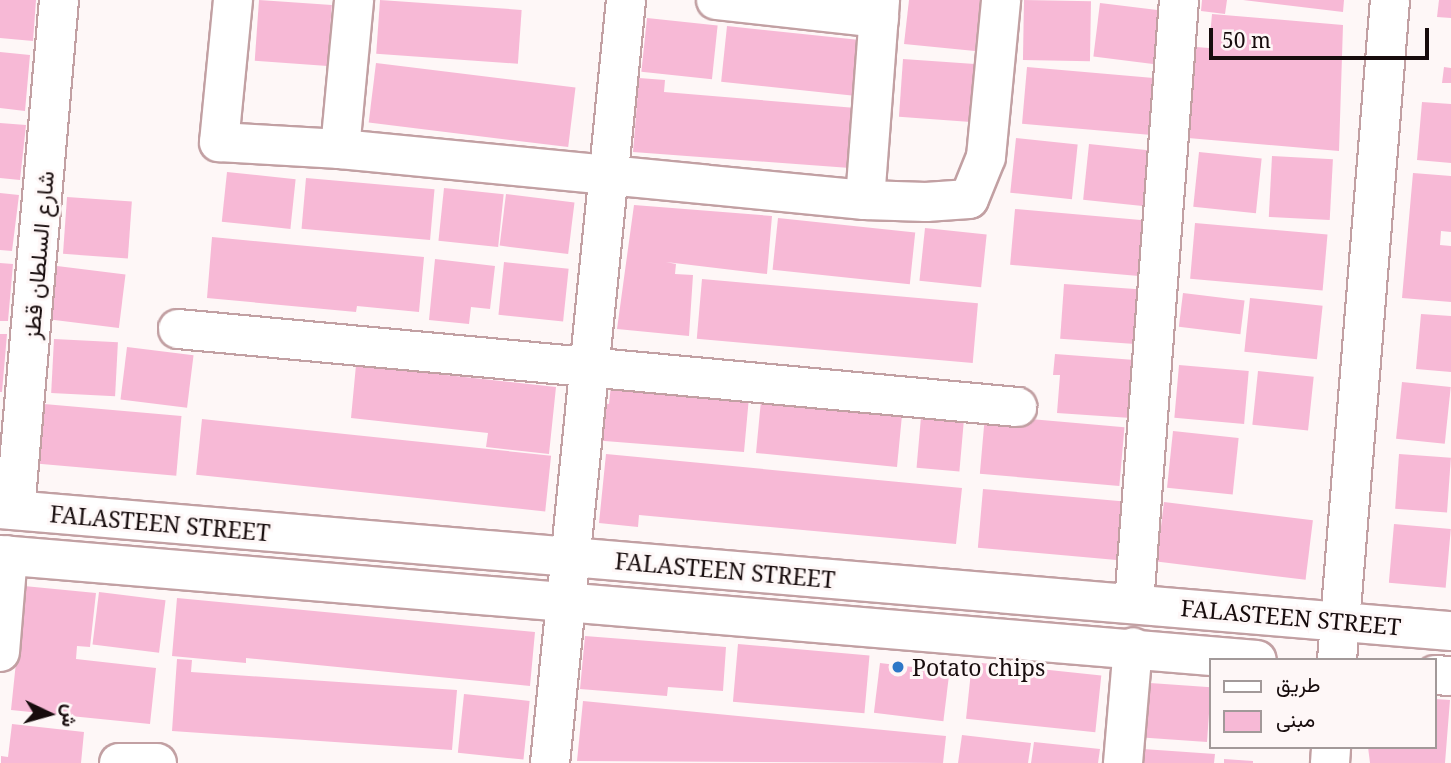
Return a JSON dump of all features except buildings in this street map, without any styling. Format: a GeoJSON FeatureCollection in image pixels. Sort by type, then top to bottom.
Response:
{"type":"FeatureCollection","features":[{"type":"Feature","properties":{"kind":"street","name":"شارع السلطان قطز"},"geometry":{"type":"LineString","coordinates":[[8,510],[60,0]]}},
{"type":"Feature","properties":{"kind":"street"},"geometry":{"type":"LineString","coordinates":[[233,0],[219,142],[340,149],[865,200],[969,198],[986,157],[1001,0]]}},
{"type":"Feature","properties":{"kind":"street"},"geometry":{"type":"LineString","coordinates":[[340,149],[354,0]]}},
{"type":"Feature","properties":{"kind":"street"},"geometry":{"type":"LineString","coordinates":[[550,763],[587,368],[626,0]]}},
{"type":"Feature","properties":{"kind":"street"},"geometry":{"type":"LineString","coordinates":[[716,0],[879,9],[865,200]]}},
{"type":"Feature","properties":{"kind":"street"},"geometry":{"type":"LineString","coordinates":[[1134,604],[1179,0]]}},
{"type":"Feature","properties":{"kind":"street"},"geometry":{"type":"LineString","coordinates":[[1337,658],[1390,0]]}},
{"type":"Feature","properties":{"kind":"street"},"geometry":{"type":"LineString","coordinates":[[178,329],[1017,407]]}},
{"type":"Feature","properties":{"kind":"street","name":"FALASTEEN STREET"},"geometry":{"type":"LineString","coordinates":[[8,510],[1451,631]]}},
{"type":"Feature","properties":{"kind":"street","name":"FALASTEEN STREET"},"geometry":{"type":"LineString","coordinates":[[4,555],[566,603],[1133,647],[1238,658]]}},
{"type":"Feature","properties":{"kind":"street"},"geometry":{"type":"LineString","coordinates":[[0,652],[4,555]]}},
{"type":"Feature","properties":{"kind":"street"},"geometry":{"type":"LineString","coordinates":[[1123,763],[1133,647]]}},
{"type":"Feature","properties":{"kind":"street"},"geometry":{"type":"LineString","coordinates":[[119,763],[158,763]]}},
{"type":"Feature","properties":{"kind":"place","name":"Potato chips"},"geometry":{"type":"Point","coordinates":[898,667]}}]}
